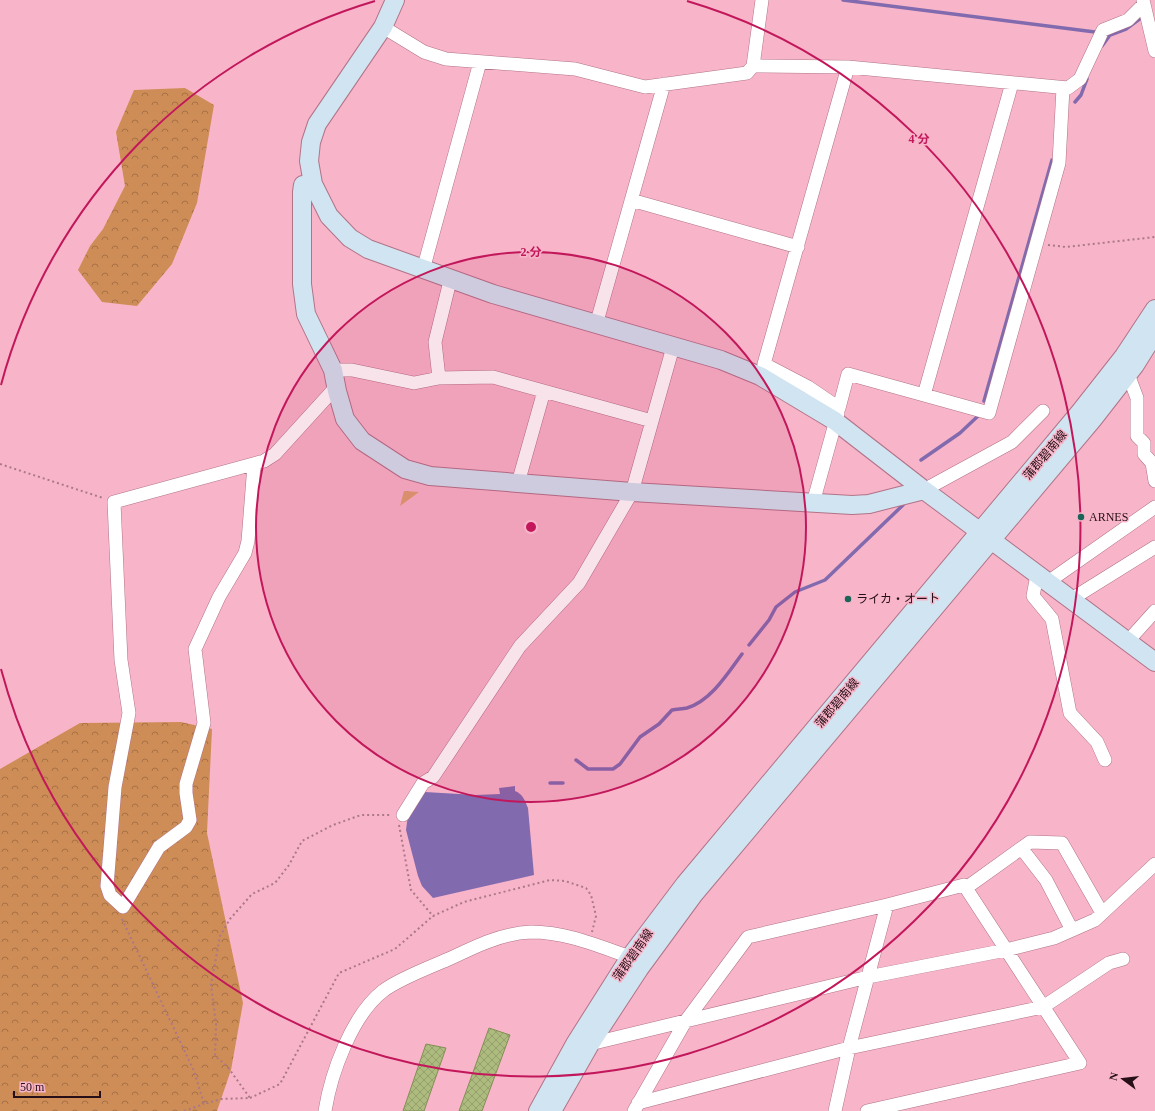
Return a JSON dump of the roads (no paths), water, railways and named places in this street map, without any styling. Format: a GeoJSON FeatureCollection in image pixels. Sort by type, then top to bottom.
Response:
{"type":"FeatureCollection","features":[{"type":"Feature","properties":{"kind":"street"},"geometry":{"type":"LineString","coordinates":[[395,0],[383,27],[317,124],[312,142],[309,160],[313,184],[329,216],[350,238],[368,250],[450,281],[596,325],[721,360],[771,381],[837,414]]}},
{"type":"Feature","properties":{"kind":"street"},"geometry":{"type":"LineString","coordinates":[[383,27],[424,52],[446,59],[575,70],[645,87],[747,73],[753,66],[762,0]]}},
{"type":"Feature","properties":{"kind":"street"},"geometry":{"type":"LineString","coordinates":[[753,66],[848,67],[1068,88],[1080,79],[1103,30],[1128,20],[1144,9],[1155,51]]}},
{"type":"Feature","properties":{"kind":"street"},"geometry":{"type":"LineString","coordinates":[[423,270],[480,62]]}},
{"type":"Feature","properties":{"kind":"street"},"geometry":{"type":"LineString","coordinates":[[848,67],[764,364],[808,387],[924,490],[987,535],[1042,579],[1155,662]]}},
{"type":"Feature","properties":{"kind":"street"},"geometry":{"type":"LineString","coordinates":[[924,395],[1012,83]]}},
{"type":"Feature","properties":{"kind":"street"},"geometry":{"type":"LineString","coordinates":[[596,325],[664,84]]}},
{"type":"Feature","properties":{"kind":"street"},"geometry":{"type":"LineString","coordinates":[[813,503],[848,374],[989,413],[1059,163],[1063,88]]}},
{"type":"Feature","properties":{"kind":"street"},"geometry":{"type":"LineString","coordinates":[[313,184],[303,185],[302,192],[302,284],[306,314],[335,378],[345,419],[362,441],[405,469],[430,476],[632,492],[852,505],[869,504],[924,490],[1012,442],[1043,411]]}},
{"type":"Feature","properties":{"kind":"street"},"geometry":{"type":"LineString","coordinates":[[631,200],[798,247]]}},
{"type":"Feature","properties":{"kind":"street"},"geometry":{"type":"LineString","coordinates":[[439,378],[435,342],[450,281]]}},
{"type":"Feature","properties":{"kind":"street","name":"蒲郡碧南線"},"geometry":{"type":"LineString","coordinates":[[552,1111],[590,1044],[639,969],[694,894],[987,535],[1124,356],[1155,309]]}},
{"type":"Feature","properties":{"kind":"street","name":"蒲郡碧南線"},"geometry":{"type":"LineString","coordinates":[[538,1111],[574,1044],[630,956],[685,884],[1128,374],[1155,333]]}},
{"type":"Feature","properties":{"kind":"street"},"geometry":{"type":"LineString","coordinates":[[403,815],[423,783],[433,776],[520,646],[579,583],[632,492],[674,347]]}},
{"type":"Feature","properties":{"kind":"street"},"geometry":{"type":"LineString","coordinates":[[254,465],[248,541],[245,553],[219,597],[195,649],[204,723],[186,784],[190,820],[186,827],[159,847],[123,907],[110,895],[107,886],[116,786],[129,713],[121,660],[114,502],[254,465],[275,454],[335,378],[352,370],[414,383],[439,378],[494,377],[652,421]]}},
{"type":"Feature","properties":{"kind":"street"},"geometry":{"type":"LineString","coordinates":[[1128,374],[1137,398],[1137,436],[1144,443],[1144,454],[1152,463],[1155,481]]}},
{"type":"Feature","properties":{"kind":"street"},"geometry":{"type":"LineString","coordinates":[[518,483],[544,391]]}},
{"type":"Feature","properties":{"kind":"street"},"geometry":{"type":"LineString","coordinates":[[1104,760],[1097,742],[1070,713],[1052,619],[1033,596],[1042,579],[1155,507]]}},
{"type":"Feature","properties":{"kind":"street"},"geometry":{"type":"LineString","coordinates":[[1070,600],[1155,547]]}},
{"type":"Feature","properties":{"kind":"street"},"geometry":{"type":"LineString","coordinates":[[1128,641],[1155,611]]}},
{"type":"Feature","properties":{"kind":"street"},"geometry":{"type":"LineString","coordinates":[[966,888],[1030,842],[1062,843],[1102,913]]}},
{"type":"Feature","properties":{"kind":"street"},"geometry":{"type":"LineString","coordinates":[[1022,849],[1046,880],[1072,930]]}},
{"type":"Feature","properties":{"kind":"street"},"geometry":{"type":"LineString","coordinates":[[590,1044],[868,977],[1006,950],[1054,938],[1095,920],[1155,864]]}},
{"type":"Feature","properties":{"kind":"street"},"geometry":{"type":"LineString","coordinates":[[636,1107],[685,1022],[748,937],[887,905],[964,885],[1080,1063],[867,1111]]}},
{"type":"Feature","properties":{"kind":"street"},"geometry":{"type":"LineString","coordinates":[[835,1111],[887,905]]}},
{"type":"Feature","properties":{"kind":"street"},"geometry":{"type":"LineString","coordinates":[[325,1111],[328,1092],[340,1057],[358,1019],[383,991],[474,947],[505,935],[531,932],[553,934],[590,943],[630,956]]}},
{"type":"Feature","properties":{"kind":"street"},"geometry":{"type":"LineString","coordinates":[[636,1107],[850,1048],[1043,1007],[1109,964],[1123,959]]}},
{"type":"Feature","properties":{"kind":"waterway"},"geometry":{"type":"LineString","coordinates":[[843,0],[1095,32]]}},
{"type":"Feature","properties":{"kind":"waterway"},"geometry":{"type":"LineString","coordinates":[[1102,46],[1110,35],[1126,29],[1145,15]]}},
{"type":"Feature","properties":{"kind":"waterway"},"geometry":{"type":"LineString","coordinates":[[1075,102],[1081,95],[1087,79]]}},
{"type":"Feature","properties":{"kind":"waterway"},"geometry":{"type":"LineString","coordinates":[[984,401],[1052,160]]}},
{"type":"Feature","properties":{"kind":"waterway"},"geometry":{"type":"LineString","coordinates":[[921,460],[960,433],[978,416]]}},
{"type":"Feature","properties":{"kind":"waterway"},"geometry":{"type":"LineString","coordinates":[[749,645],[769,620],[776,607],[795,592],[825,580],[903,505]]}},
{"type":"Feature","properties":{"kind":"waterway"},"geometry":{"type":"LineString","coordinates":[[576,760],[588,769],[613,769],[620,764],[640,737],[659,724],[672,710],[687,708],[696,704],[711,693],[725,678],[742,654]]}},
{"type":"Feature","properties":{"kind":"waterway"},"geometry":{"type":"LineString","coordinates":[[550,783],[563,783]]}},
{"type":"Feature","properties":{"kind":"place","name":"ARNES"},"geometry":{"type":"Point","coordinates":[1081,517]}},
{"type":"Feature","properties":{"kind":"place","name":"ライカ・オート"},"geometry":{"type":"Point","coordinates":[848,599]}}]}
